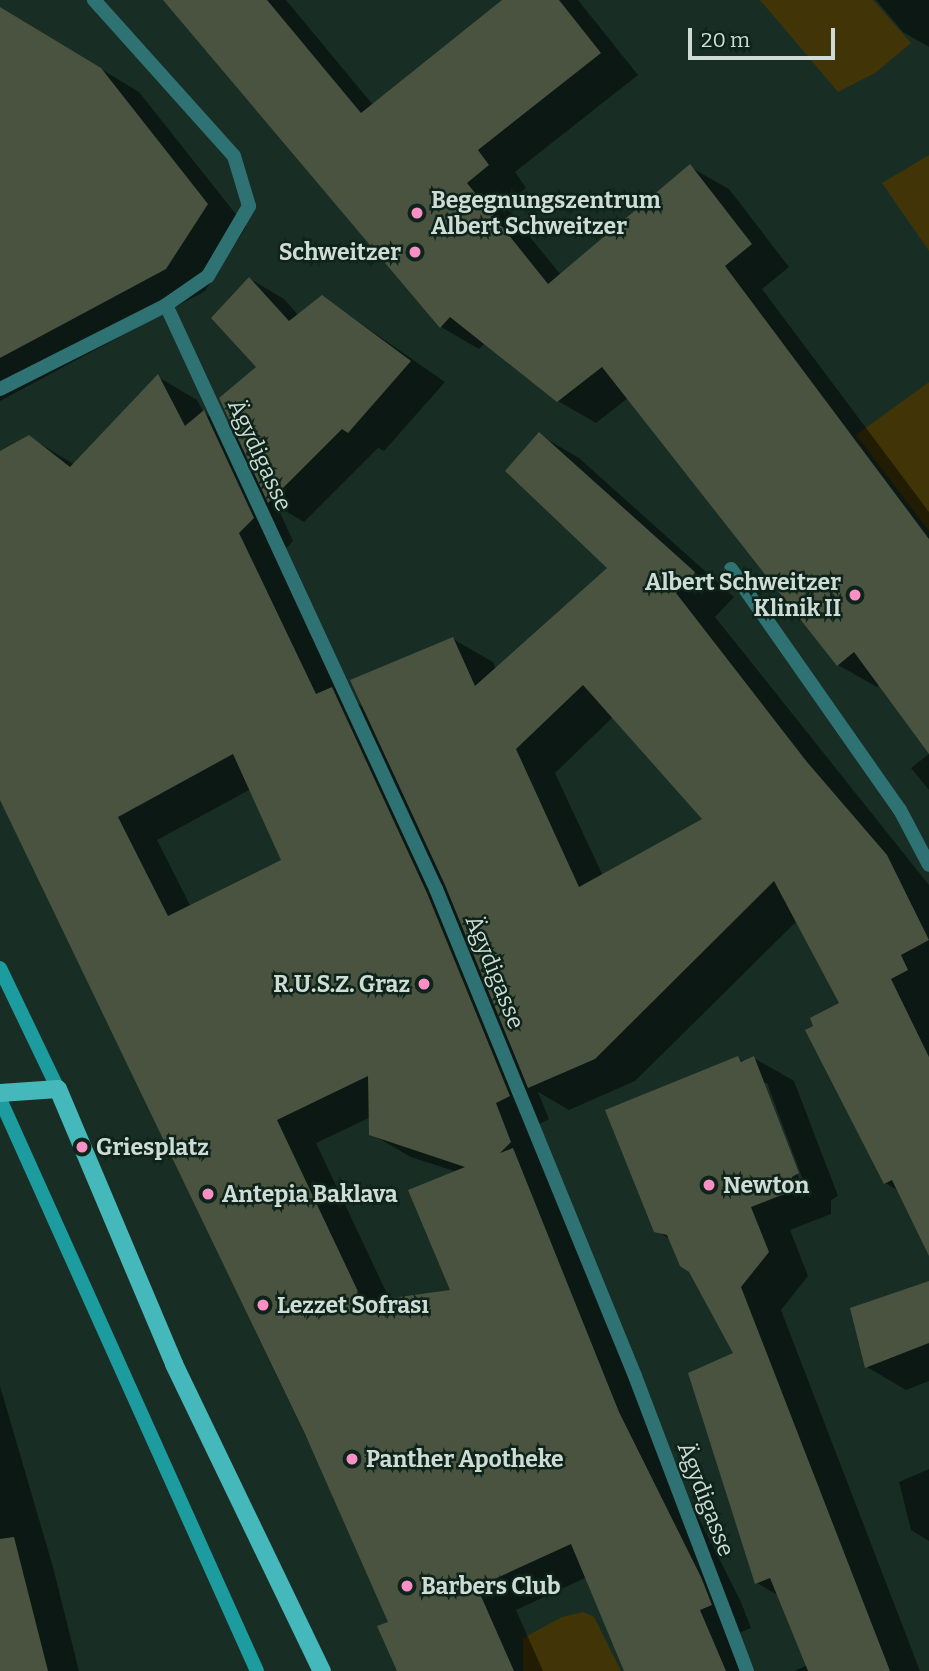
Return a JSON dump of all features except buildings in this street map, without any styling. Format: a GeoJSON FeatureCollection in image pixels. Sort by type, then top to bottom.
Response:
{"type":"FeatureCollection","features":[{"type":"Feature","properties":{"kind":"main road"},"geometry":{"type":"LineString","coordinates":[[0,968],[58,1089],[174,1364],[322,1671]]}},
{"type":"Feature","properties":{"kind":"main road"},"geometry":{"type":"LineString","coordinates":[[0,1093],[58,1089]]}},
{"type":"Feature","properties":{"kind":"main road"},"geometry":{"type":"LineString","coordinates":[[0,1099],[257,1671]]}},
{"type":"Feature","properties":{"kind":"street"},"geometry":{"type":"LineString","coordinates":[[0,388],[166,305],[208,276],[249,206],[234,156],[94,0]]}},
{"type":"Feature","properties":{"kind":"street","name":"Ägydigasse"},"geometry":{"type":"LineString","coordinates":[[166,305],[436,889],[635,1376],[747,1671]]}},
{"type":"Feature","properties":{"kind":"street"},"geometry":{"type":"LineString","coordinates":[[731,569],[900,810],[929,865]]}},
{"type":"Feature","properties":{"kind":"shaded area"},"geometry":{"type":"Polygon","coordinates":[[[760,0],[873,0],[911,43],[875,73],[838,92],[760,0]]]}},
{"type":"Feature","properties":{"kind":"shaded area"},"geometry":{"type":"Polygon","coordinates":[[[929,155],[929,251],[882,183],[929,155]]]}},
{"type":"Feature","properties":{"kind":"shaded area"},"geometry":{"type":"Polygon","coordinates":[[[929,382],[929,531],[856,435],[929,382]]]}},
{"type":"Feature","properties":{"kind":"shaded area"},"geometry":{"type":"Polygon","coordinates":[[[583,1612],[594,1617],[621,1671],[523,1671],[523,1638],[562,1617],[583,1612]]]}},
{"type":"Feature","properties":{"kind":"place","name":"Begegnungszentrum Albert Schweitzer"},"geometry":{"type":"Point","coordinates":[417,213]}},
{"type":"Feature","properties":{"kind":"place","name":"Schweitzer"},"geometry":{"type":"Point","coordinates":[415,252]}},
{"type":"Feature","properties":{"kind":"place","name":"Albert Schweitzer Klinik II"},"geometry":{"type":"Point","coordinates":[855,595]}},
{"type":"Feature","properties":{"kind":"place","name":"R.U.S.Z. Graz"},"geometry":{"type":"Point","coordinates":[424,984]}},
{"type":"Feature","properties":{"kind":"place","name":"Griesplatz"},"geometry":{"type":"Point","coordinates":[82,1147]}},
{"type":"Feature","properties":{"kind":"place","name":"Newton"},"geometry":{"type":"Point","coordinates":[709,1185]}},
{"type":"Feature","properties":{"kind":"place","name":"Antepia Baklava"},"geometry":{"type":"Point","coordinates":[208,1194]}},
{"type":"Feature","properties":{"kind":"place","name":"Lezzet Sofrası"},"geometry":{"type":"Point","coordinates":[263,1305]}},
{"type":"Feature","properties":{"kind":"place","name":"Panther Apotheke"},"geometry":{"type":"Point","coordinates":[352,1459]}},
{"type":"Feature","properties":{"kind":"place","name":"Barbers Club"},"geometry":{"type":"Point","coordinates":[407,1586]}}]}
